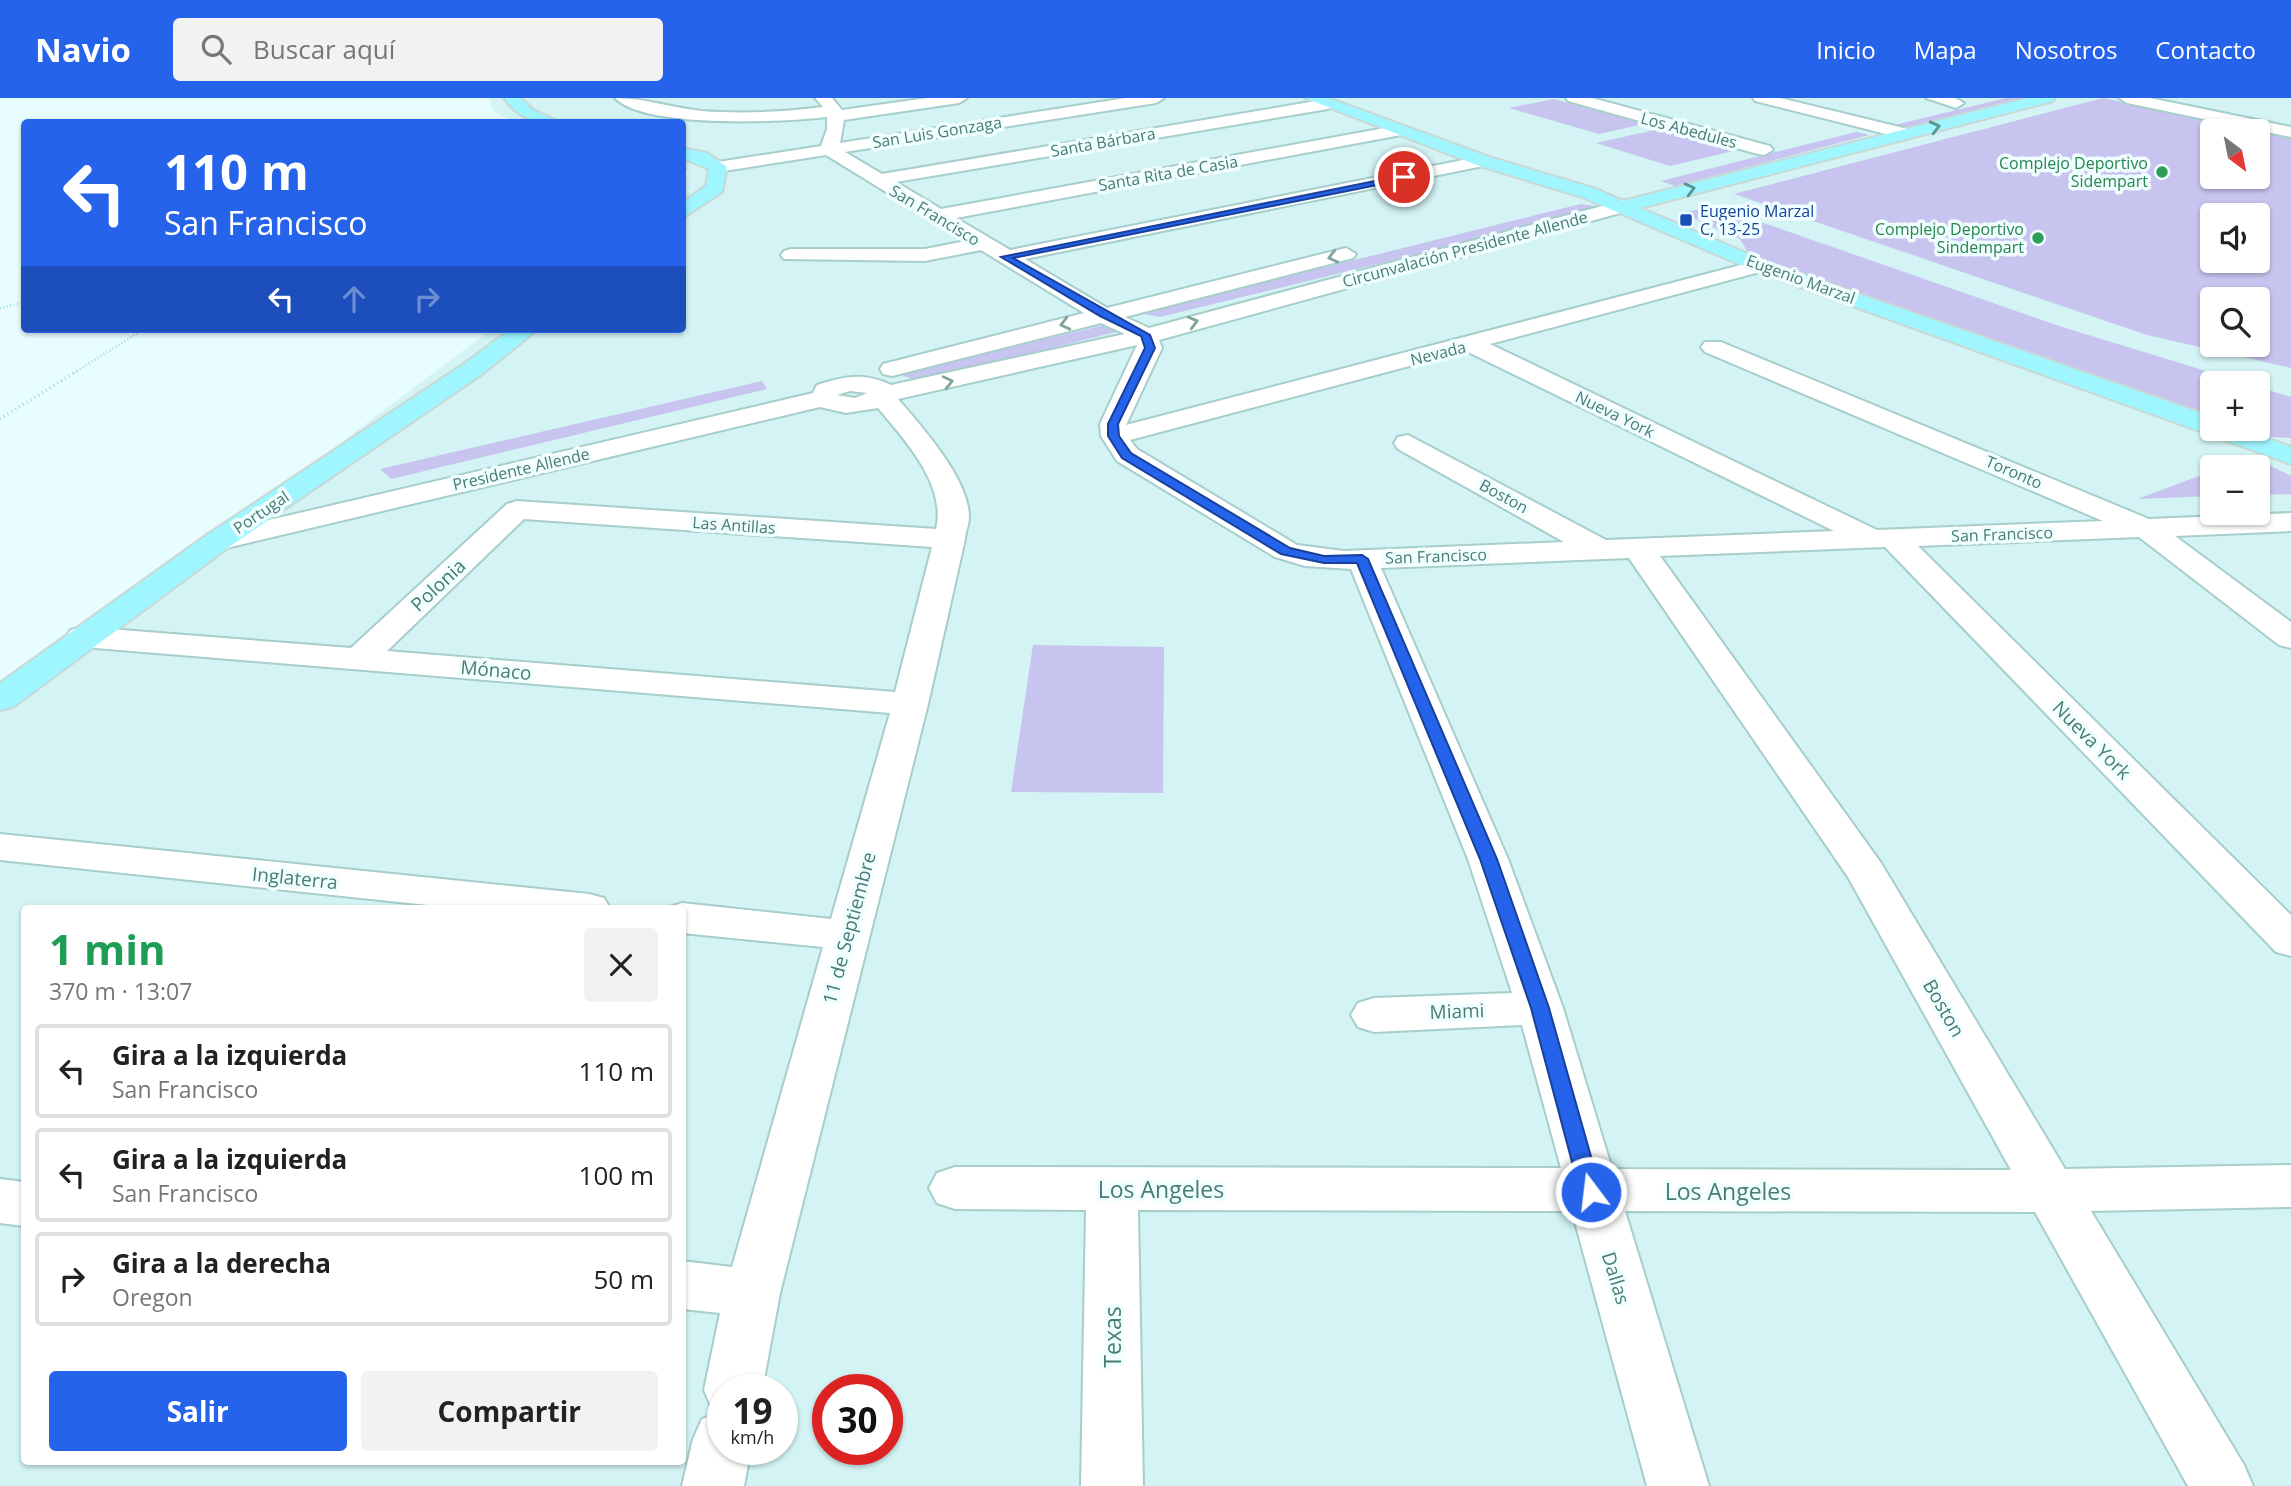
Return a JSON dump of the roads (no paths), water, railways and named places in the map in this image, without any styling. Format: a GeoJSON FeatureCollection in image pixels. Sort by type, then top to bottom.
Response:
{"type":"FeatureCollection","features":[{"type":"Feature","properties":{"kind":"main road"},"geometry":{"type":"LineString","coordinates":[[512,98],[527,113],[543,119]]}},
{"type":"Feature","properties":{"kind":"main road"},"geometry":{"type":"LineString","coordinates":[[1830,134],[1975,98]]}},
{"type":"Feature","properties":{"kind":"main road","name":"Circunvalación Presidente Allende"},"geometry":{"type":"LineString","coordinates":[[1620,196],[1906,134],[2047,98]]}},
{"type":"Feature","properties":{"kind":"main road","name":"Eugenio Marzal"},"geometry":{"type":"LineString","coordinates":[[1320,101],[1483,161],[1589,193],[1620,196],[1760,266],[2200,422]]}},
{"type":"Feature","properties":{"kind":"main road"},"geometry":{"type":"LineString","coordinates":[[1723,160],[1771,148]]}},
{"type":"Feature","properties":{"kind":"main road"},"geometry":{"type":"LineString","coordinates":[[686,154],[701,157],[718,167],[715,188],[686,209]]}},
{"type":"Feature","properties":{"kind":"main road","name":"Portugal"},"geometry":{"type":"LineString","coordinates":[[5,694],[218,541],[473,369],[521,333]]}},
{"type":"Feature","properties":{"kind":"main road"},"geometry":{"type":"LineString","coordinates":[[2250,441],[2291,456]]}},
{"type":"Feature","properties":{"kind":"street"},"geometry":{"type":"LineString","coordinates":[[622,98],[660,108],[746,118],[959,98]]}},
{"type":"Feature","properties":{"kind":"street","name":"San Luis Gonzaga"},"geometry":{"type":"LineString","coordinates":[[718,167],[1156,98]]}},
{"type":"Feature","properties":{"kind":"street","name":"Los Abedules"},"geometry":{"type":"LineString","coordinates":[[1574,98],[1771,148]]}},
{"type":"Feature","properties":{"kind":"street"},"geometry":{"type":"LineString","coordinates":[[1761,98],[1906,134]]}},
{"type":"Feature","properties":{"kind":"street"},"geometry":{"type":"LineString","coordinates":[[1934,98],[1956,103]]}},
{"type":"Feature","properties":{"kind":"street"},"geometry":{"type":"LineString","coordinates":[[2127,98],[2291,131]]}},
{"type":"Feature","properties":{"kind":"street","name":"Santa Bárbara"},"geometry":{"type":"LineString","coordinates":[[878,180],[1320,101]]}},
{"type":"Feature","properties":{"kind":"street"},"geometry":{"type":"LineString","coordinates":[[828,149],[837,127],[831,108]]}},
{"type":"Feature","properties":{"kind":"street","name":"Santa Rita de Casia"},"geometry":{"type":"LineString","coordinates":[[936,216],[1401,131]]}},
{"type":"Feature","properties":{"kind":"street","name":"San Francisco"},"geometry":{"type":"LineString","coordinates":[[828,149],[982,244],[1103,314],[1145,335]]}},
{"type":"Feature","properties":{"kind":"street"},"geometry":{"type":"LineString","coordinates":[[1005,257],[1483,161]]}},
{"type":"Feature","properties":{"kind":"street","name":"Circunvalación Presidente Allende"},"geometry":{"type":"LineString","coordinates":[[1543,205],[1589,193]]}},
{"type":"Feature","properties":{"kind":"street","name":"Circunvalación Presidente Allende"},"geometry":{"type":"LineString","coordinates":[[1370,248],[877,373],[857,382],[831,387],[823,394],[829,401],[861,404],[881,395],[940,384],[1145,335],[1620,196]]}},
{"type":"Feature","properties":{"kind":"street"},"geometry":{"type":"LineString","coordinates":[[791,255],[925,255],[982,244]]}},
{"type":"Feature","properties":{"kind":"street","name":"Nevada"},"geometry":{"type":"LineString","coordinates":[[1114,436],[1760,266]]}},
{"type":"Feature","properties":{"kind":"street"},"geometry":{"type":"LineString","coordinates":[[1114,436],[1116,414],[1150,348],[1145,335]]}},
{"type":"Feature","properties":{"kind":"street","name":"Nueva York"},"geometry":{"type":"LineString","coordinates":[[1471,344],[1883,539],[2291,941]]}},
{"type":"Feature","properties":{"kind":"street","name":"Toronto"},"geometry":{"type":"LineString","coordinates":[[1713,346],[2146,528],[2291,638]]}},
{"type":"Feature","properties":{"kind":"street"},"geometry":{"type":"LineString","coordinates":[[857,382],[879,387],[881,395]]}},
{"type":"Feature","properties":{"kind":"street","name":"11 de Septiembre"},"geometry":{"type":"LineString","coordinates":[[736,1374],[752,1293],[910,704],[954,517],[951,496],[937,469],[881,395]]}},
{"type":"Feature","properties":{"kind":"street"},"geometry":{"type":"LineString","coordinates":[[829,401],[937,469]]}},
{"type":"Feature","properties":{"kind":"street","name":"Presidente Allende"},"geometry":{"type":"LineString","coordinates":[[218,541],[829,401]]}},
{"type":"Feature","properties":{"kind":"street","name":"San Francisco"},"geometry":{"type":"LineString","coordinates":[[1114,436],[1126,456],[1286,551],[1324,560],[2291,522]]}},
{"type":"Feature","properties":{"kind":"street","name":"Boston"},"geometry":{"type":"LineString","coordinates":[[1408,443],[1619,549],[1866,873],[2222,1486]]}},
{"type":"Feature","properties":{"kind":"street","name":"Las Antillas"},"geometry":{"type":"LineString","coordinates":[[517,510],[950,539]]}},
{"type":"Feature","properties":{"kind":"street","name":"Polonia"},"geometry":{"type":"LineString","coordinates":[[359,659],[517,510]]}},
{"type":"Feature","properties":{"kind":"street","name":"Dallas"},"geometry":{"type":"LineString","coordinates":[[1362,559],[1489,859],[1540,1008],[1678,1486]]}},
{"type":"Feature","properties":{"kind":"street","name":"Mónaco"},"geometry":{"type":"LineString","coordinates":[[83,637],[910,704]]}},
{"type":"Feature","properties":{"kind":"street","name":"Inglaterra"},"geometry":{"type":"LineString","coordinates":[[0,847],[560,905]]}},
{"type":"Feature","properties":{"kind":"street"},"geometry":{"type":"LineString","coordinates":[[686,918],[846,935]]}},
{"type":"Feature","properties":{"kind":"street","name":"Miami"},"geometry":{"type":"LineString","coordinates":[[1374,1015],[1540,1008]]}},
{"type":"Feature","properties":{"kind":"street","name":"Los Angeles"},"geometry":{"type":"LineString","coordinates":[[956,1188],[1591,1192],[2050,1191],[2291,1186]]}},
{"type":"Feature","properties":{"kind":"street","name":"Texas"},"geometry":{"type":"LineString","coordinates":[[1112,1189],[1112,1486]]}},
{"type":"Feature","properties":{"kind":"street"},"geometry":{"type":"LineString","coordinates":[[0,1201],[21,1204]]}},
{"type":"Feature","properties":{"kind":"street"},"geometry":{"type":"LineString","coordinates":[[686,1285],[752,1293]]}},
{"type":"Feature","properties":{"kind":"street"},"geometry":{"type":"LineString","coordinates":[[713,1486],[717,1465]]}},
{"type":"Feature","properties":{"kind":"place","name":"Complejo Deportivo Sidempart"},"geometry":{"type":"Point","coordinates":[2162,172]}},
{"type":"Feature","properties":{"kind":"place","name":"Eugenio Marzal C, 13-25"},"geometry":{"type":"Point","coordinates":[1686,220]}},
{"type":"Feature","properties":{"kind":"place","name":"Complejo Deportivo Sindempart"},"geometry":{"type":"Point","coordinates":[2038,238]}}]}
